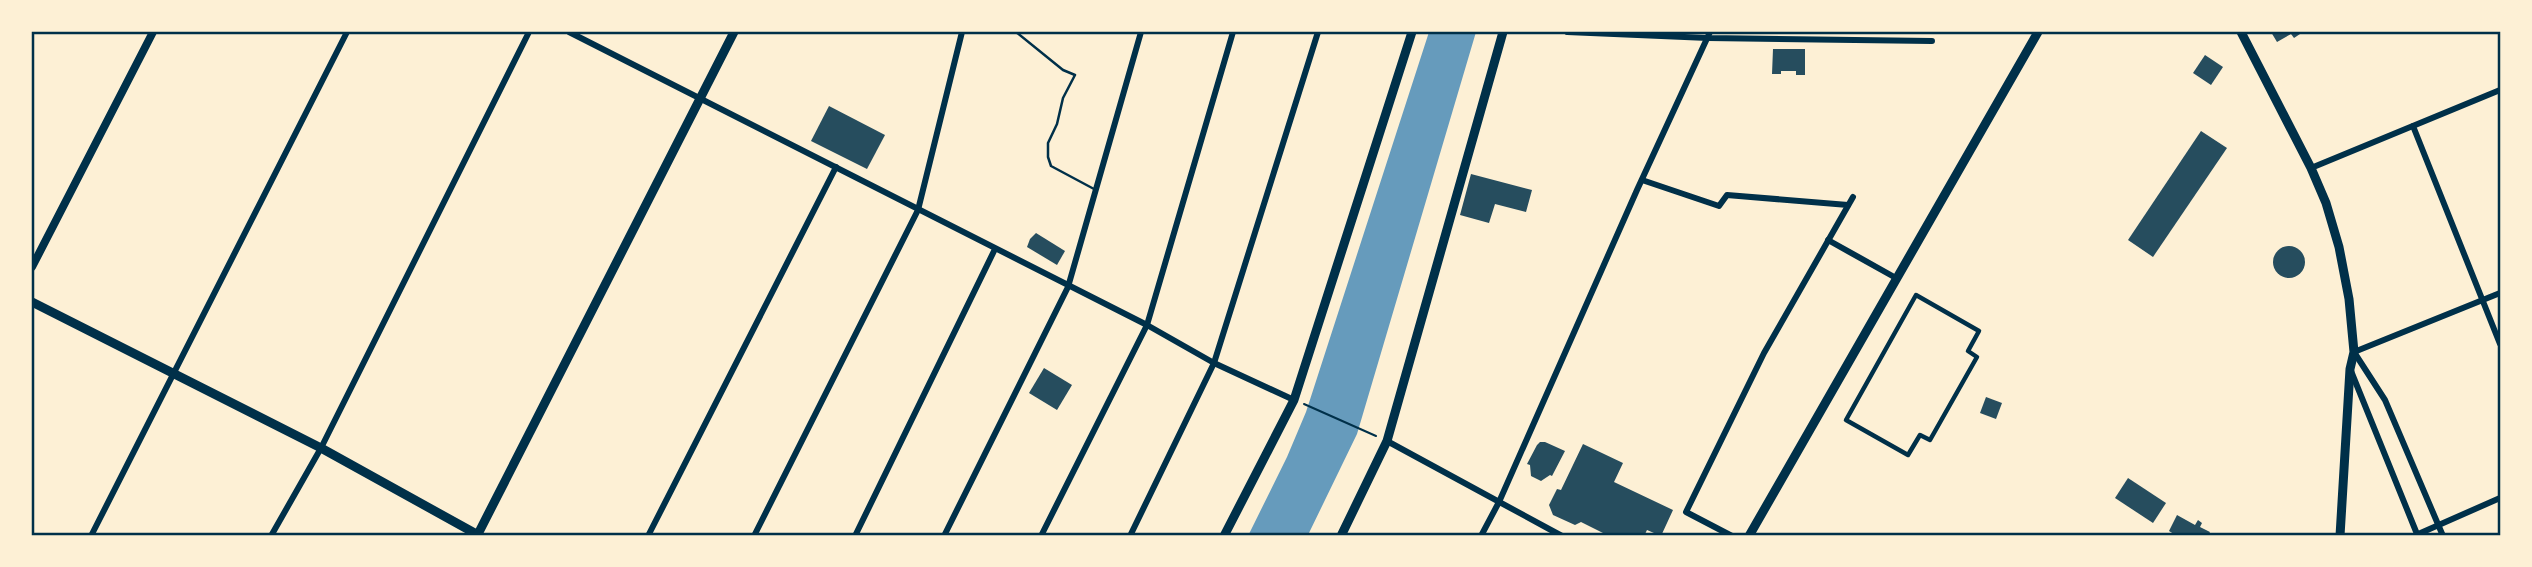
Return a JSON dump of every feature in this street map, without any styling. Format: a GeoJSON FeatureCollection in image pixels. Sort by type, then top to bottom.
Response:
{"type":"FeatureCollection","features":[{"type":"Feature","properties":{"kind":"main road"},"geometry":{"type":"LineString","coordinates":[[32,302],[321,448],[478,535],[734,32]]}},
{"type":"Feature","properties":{"kind":"main road"},"geometry":{"type":"LineString","coordinates":[[1224,536],[1298,401],[1412,32]]}},
{"type":"Feature","properties":{"kind":"main road"},"geometry":{"type":"LineString","coordinates":[[1341,536],[1387,441],[1503,32]]}},
{"type":"Feature","properties":{"kind":"main road"},"geometry":{"type":"LineString","coordinates":[[1749,536],[2038,32]]}},
{"type":"Feature","properties":{"kind":"main road"},"geometry":{"type":"LineString","coordinates":[[2241,32],[2311,168],[2326,203],[2339,247],[2349,299],[2354,352],[2350,369],[2340,536]]}},
{"type":"Feature","properties":{"kind":"street"},"geometry":{"type":"LineString","coordinates":[[32,267],[153,32]]}},
{"type":"Feature","properties":{"kind":"street"},"geometry":{"type":"LineString","coordinates":[[91,536],[346,32]]}},
{"type":"Feature","properties":{"kind":"street"},"geometry":{"type":"LineString","coordinates":[[271,536],[321,448],[529,32]]}},
{"type":"Feature","properties":{"kind":"street"},"geometry":{"type":"LineString","coordinates":[[569,32],[1147,325],[1214,363],[1298,401]]}},
{"type":"Feature","properties":{"kind":"street"},"geometry":{"type":"LineString","coordinates":[[754,536],[918,210],[962,32]]}},
{"type":"Feature","properties":{"kind":"street"},"geometry":{"type":"LineString","coordinates":[[944,536],[1069,287],[1141,32]]}},
{"type":"Feature","properties":{"kind":"street"},"geometry":{"type":"LineString","coordinates":[[1041,536],[1147,325],[1233,32]]}},
{"type":"Feature","properties":{"kind":"street"},"geometry":{"type":"LineString","coordinates":[[1130,536],[1214,363],[1318,32]]}},
{"type":"Feature","properties":{"kind":"street"},"geometry":{"type":"LineString","coordinates":[[1567,32],[1932,41]]}},
{"type":"Feature","properties":{"kind":"street"},"geometry":{"type":"LineString","coordinates":[[1481,536],[1499,502],[1709,35]]}},
{"type":"Feature","properties":{"kind":"street"},"geometry":{"type":"LineString","coordinates":[[2311,168],[2501,90]]}},
{"type":"Feature","properties":{"kind":"street"},"geometry":{"type":"LineString","coordinates":[[2413,126],[2501,344]]}},
{"type":"Feature","properties":{"kind":"street"},"geometry":{"type":"LineString","coordinates":[[648,536],[836,167]]}},
{"type":"Feature","properties":{"kind":"street"},"geometry":{"type":"LineString","coordinates":[[1642,180],[1720,206],[1727,195],[1848,205]]}},
{"type":"Feature","properties":{"kind":"street"},"geometry":{"type":"LineString","coordinates":[[1732,536],[1686,512],[1764,353],[1853,197]]}},
{"type":"Feature","properties":{"kind":"street"},"geometry":{"type":"LineString","coordinates":[[1828,240],[1896,278]]}},
{"type":"Feature","properties":{"kind":"street"},"geometry":{"type":"LineString","coordinates":[[855,536],[995,249]]}},
{"type":"Feature","properties":{"kind":"street"},"geometry":{"type":"LineString","coordinates":[[2443,536],[2385,400],[2354,352],[2501,293]]}},
{"type":"Feature","properties":{"kind":"street"},"geometry":{"type":"LineString","coordinates":[[1916,295],[1979,331],[1968,351],[1977,357],[1930,440],[1920,435],[1908,455],[1846,420],[1916,295]]}},
{"type":"Feature","properties":{"kind":"street"},"geometry":{"type":"LineString","coordinates":[[2350,369],[2415,535],[2501,498]]}},
{"type":"Feature","properties":{"kind":"street"},"geometry":{"type":"LineString","coordinates":[[1387,441],[1562,536]]}},
{"type":"Feature","properties":{"kind":"lane"},"geometry":{"type":"LineString","coordinates":[[1016,32],[1063,70],[1075,75],[1063,98],[1057,124],[1048,143],[1048,157],[1051,166],[1097,191]]}},
{"type":"Feature","properties":{"kind":"path"},"geometry":{"type":"LineString","coordinates":[[1298,401],[1376,436]]}},
{"type":"Feature","properties":{"kind":"water"},"geometry":{"type":"Polygon","coordinates":[[[1429,32],[1476,32],[1357,434],[1308,535],[1248,536],[1306,412],[1429,32]]]}},
{"type":"Feature","properties":{"kind":"building"},"geometry":{"type":"Polygon","coordinates":[[[2271,32],[2300,34],[2294,38],[2291,34],[2277,42],[2271,32]]]}},
{"type":"Feature","properties":{"kind":"building"},"geometry":{"type":"Polygon","coordinates":[[[1773,49],[1805,49],[1805,75],[1796,75],[1796,71],[1772,74],[1773,49]]]}},
{"type":"Feature","properties":{"kind":"building"},"geometry":{"type":"Polygon","coordinates":[[[2205,55],[2223,67],[2211,85],[2193,73],[2205,55]]]}},
{"type":"Feature","properties":{"kind":"building"},"geometry":{"type":"Polygon","coordinates":[[[829,106],[885,135],[867,169],[811,141],[829,106]]]}},
{"type":"Feature","properties":{"kind":"building"},"geometry":{"type":"Polygon","coordinates":[[[2201,131],[2227,148],[2153,257],[2128,240],[2201,131]]]}},
{"type":"Feature","properties":{"kind":"building"},"geometry":{"type":"Polygon","coordinates":[[[1471,174],[1532,190],[1526,212],[1495,204],[1489,223],[1460,215],[1471,174]]]}},
{"type":"Feature","properties":{"kind":"building"},"geometry":{"type":"Polygon","coordinates":[[[1036,233],[1065,251],[1057,265],[1027,247],[1036,233]]]}},
{"type":"Feature","properties":{"kind":"building"},"geometry":{"type":"Polygon","coordinates":[[[2289,246],[2300,251],[2305,262],[2300,273],[2289,278],[2278,273],[2273,262],[2278,251],[2289,246]]]}},
{"type":"Feature","properties":{"kind":"building"},"geometry":{"type":"Polygon","coordinates":[[[1044,368],[1072,385],[1057,410],[1029,393],[1044,368]]]}},
{"type":"Feature","properties":{"kind":"building"},"geometry":{"type":"Polygon","coordinates":[[[1986,397],[2002,403],[1996,419],[1980,413],[1986,397]]]}},
{"type":"Feature","properties":{"kind":"building"},"geometry":{"type":"Polygon","coordinates":[[[1540,442],[1565,451],[1552,476],[1541,481],[1531,476],[1530,465],[1527,464],[1540,442]]]}},
{"type":"Feature","properties":{"kind":"building"},"geometry":{"type":"Polygon","coordinates":[[[1583,444],[1623,463],[1614,482],[1673,510],[1661,536],[1647,530],[1644,536],[1609,536],[1581,522],[1575,525],[1553,515],[1549,505],[1557,489],[1561,490],[1583,444]]]}},
{"type":"Feature","properties":{"kind":"building"},"geometry":{"type":"Polygon","coordinates":[[[2128,478],[2166,503],[2153,523],[2115,498],[2128,478]]]}},
{"type":"Feature","properties":{"kind":"building"},"geometry":{"type":"Polygon","coordinates":[[[2177,515],[2195,525],[2198,520],[2202,523],[2200,527],[2210,532],[2208,536],[2177,536],[2169,531],[2177,515]]]}}]}
